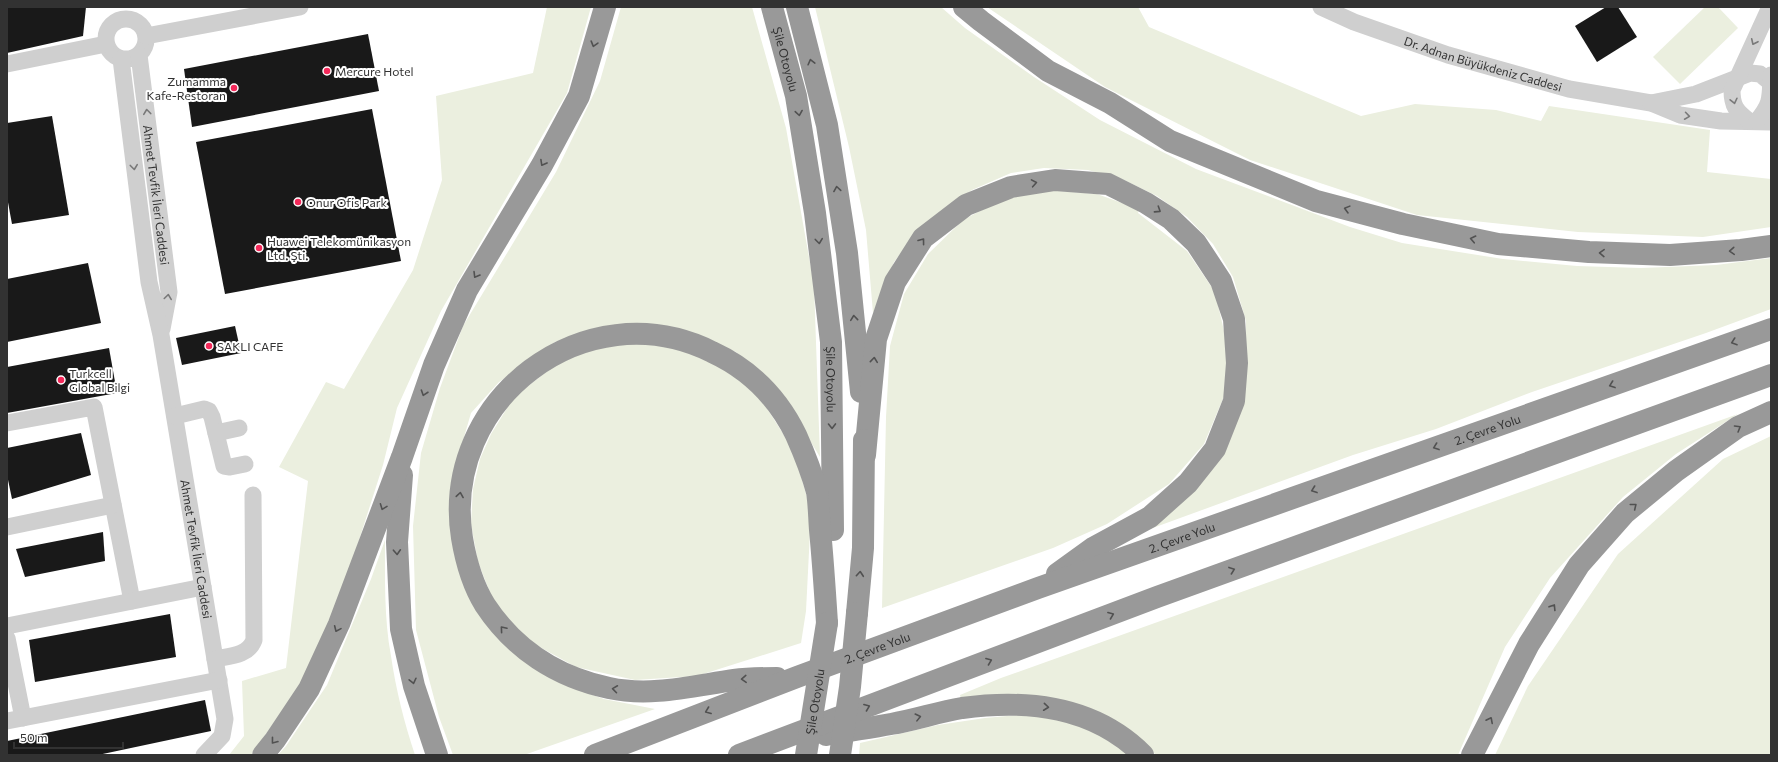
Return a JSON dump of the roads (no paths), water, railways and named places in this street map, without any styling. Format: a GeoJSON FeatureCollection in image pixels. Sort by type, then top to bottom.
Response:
{"type":"FeatureCollection","features":[{"type":"Feature","properties":{"kind":"highway"},"geometry":{"type":"LineString","coordinates":[[263,755],[275,740],[309,689],[339,624],[402,457],[434,365],[467,290],[542,165],[579,96],[605,7]]}},
{"type":"Feature","properties":{"kind":"highway","name":"Şile Otoyolu"},"geometry":{"type":"LineString","coordinates":[[772,7],[796,96],[815,213],[831,342],[834,562],[827,623],[806,755]]}},
{"type":"Feature","properties":{"kind":"highway","name":"Şile Otoyolu"},"geometry":{"type":"LineString","coordinates":[[797,7],[827,125],[847,253],[861,387],[865,455],[863,548],[850,687],[840,755]]}},
{"type":"Feature","properties":{"kind":"highway"},"geometry":{"type":"LineString","coordinates":[[964,7],[1048,71],[1110,104],[1170,141],[1316,201],[1403,224],[1498,244],[1589,252],[1670,255],[1741,250],[1771,246]]}},
{"type":"Feature","properties":{"kind":"highway"},"geometry":{"type":"LineString","coordinates":[[865,455],[876,338],[895,282],[923,238],[960,209],[966,205],[1011,187],[1055,180],[1108,184],[1131,194],[1172,219],[1196,243],[1221,281],[1234,319],[1237,363],[1234,402],[1215,449],[1188,483],[1150,517],[1093,548],[1038,588]]}},
{"type":"Feature","properties":{"kind":"highway","name":"2. Çevre Yolu"},"geometry":{"type":"LineString","coordinates":[[595,755],[797,676],[1038,588],[1771,329]]}},
{"type":"Feature","properties":{"kind":"highway"},"geometry":{"type":"LineString","coordinates":[[797,676],[736,680],[683,690],[635,691],[612,689],[587,683],[563,674],[540,661],[522,648],[504,630],[477,591],[468,568],[463,543],[459,501],[464,474],[472,446],[481,426],[506,392],[537,364],[574,345],[592,339],[607,336],[641,334],[660,336],[684,341],[707,349],[727,359],[759,383],[776,401],[787,419],[804,456],[817,493],[827,623]]}},
{"type":"Feature","properties":{"kind":"highway"},"geometry":{"type":"LineString","coordinates":[[739,755],[1157,597],[1771,376]]}},
{"type":"Feature","properties":{"kind":"highway"},"geometry":{"type":"LineString","coordinates":[[1472,755],[1529,644],[1579,564],[1625,513],[1676,472],[1738,427],[1771,412]]}},
{"type":"Feature","properties":{"kind":"highway"},"geometry":{"type":"LineString","coordinates":[[402,457],[402,490],[397,542],[401,629],[414,686],[437,755]]}},
{"type":"Feature","properties":{"kind":"highway"},"geometry":{"type":"LineString","coordinates":[[769,744],[893,724],[962,708],[1007,705],[1052,707],[1075,714],[1118,734],[1143,755]]}},
{"type":"Feature","properties":{"kind":"street"},"geometry":{"type":"LineString","coordinates":[[146,36],[300,7]]}},
{"type":"Feature","properties":{"kind":"street","name":"Dr. Adnan Büyükdeniz Caddesi"},"geometry":{"type":"LineString","coordinates":[[1321,7],[1354,22],[1448,55],[1569,89],[1651,103],[1680,115],[1721,121],[1759,121]]}},
{"type":"Feature","properties":{"kind":"street"},"geometry":{"type":"LineString","coordinates":[[1770,7],[1732,90],[1733,104],[1740,114],[1759,121],[1766,111],[1770,101],[1771,75]]}},
{"type":"Feature","properties":{"kind":"street"},"geometry":{"type":"LineString","coordinates":[[130,13],[141,26],[146,36],[146,43],[139,55],[127,60],[111,54],[106,44],[107,32],[112,15],[125,19],[130,13]]}},
{"type":"Feature","properties":{"kind":"street"},"geometry":{"type":"LineString","coordinates":[[7,64],[106,44]]}},
{"type":"Feature","properties":{"kind":"street","name":"Ahmet Tevfik İleri Caddesi"},"geometry":{"type":"LineString","coordinates":[[139,55],[169,292],[161,335]]}},
{"type":"Feature","properties":{"kind":"street","name":"Ahmet Tevfik İleri Caddesi"},"geometry":{"type":"LineString","coordinates":[[121,59],[149,282],[161,335],[225,718],[222,736],[204,755]]}},
{"type":"Feature","properties":{"kind":"street","name":"Dr. Adnan Büyükdeniz Caddesi"},"geometry":{"type":"LineString","coordinates":[[1651,103],[1696,94],[1750,73],[1760,74],[1771,83]]}},
{"type":"Feature","properties":{"kind":"street"},"geometry":{"type":"LineString","coordinates":[[7,423],[94,407],[132,601]]}},
{"type":"Feature","properties":{"kind":"street"},"geometry":{"type":"LineString","coordinates":[[174,416],[207,410],[211,414],[224,466],[230,468],[245,464]]}},
{"type":"Feature","properties":{"kind":"street"},"geometry":{"type":"LineString","coordinates":[[216,433],[239,428]]}},
{"type":"Feature","properties":{"kind":"street"},"geometry":{"type":"LineString","coordinates":[[215,659],[245,652],[254,640],[253,495]]}},
{"type":"Feature","properties":{"kind":"street"},"geometry":{"type":"LineString","coordinates":[[7,527],[113,504]]}},
{"type":"Feature","properties":{"kind":"street"},"geometry":{"type":"LineString","coordinates":[[7,626],[203,587]]}},
{"type":"Feature","properties":{"kind":"street"},"geometry":{"type":"LineString","coordinates":[[7,638],[15,720],[219,680]]}},
{"type":"Feature","properties":{"kind":"place","name":"Mercure Hotel"},"geometry":{"type":"Point","coordinates":[327,71]}},
{"type":"Feature","properties":{"kind":"place","name":"Zumamma Kafe-Restoran"},"geometry":{"type":"Point","coordinates":[234,88]}},
{"type":"Feature","properties":{"kind":"place","name":"Onur Ofis Park"},"geometry":{"type":"Point","coordinates":[298,202]}},
{"type":"Feature","properties":{"kind":"place","name":"Huawei Telekomünikasyon Ltd. Şti."},"geometry":{"type":"Point","coordinates":[259,248]}},
{"type":"Feature","properties":{"kind":"place","name":"SAKLI CAFE"},"geometry":{"type":"Point","coordinates":[209,346]}},
{"type":"Feature","properties":{"kind":"place","name":"Turkcell Global Bilgi"},"geometry":{"type":"Point","coordinates":[61,380]}}]}
